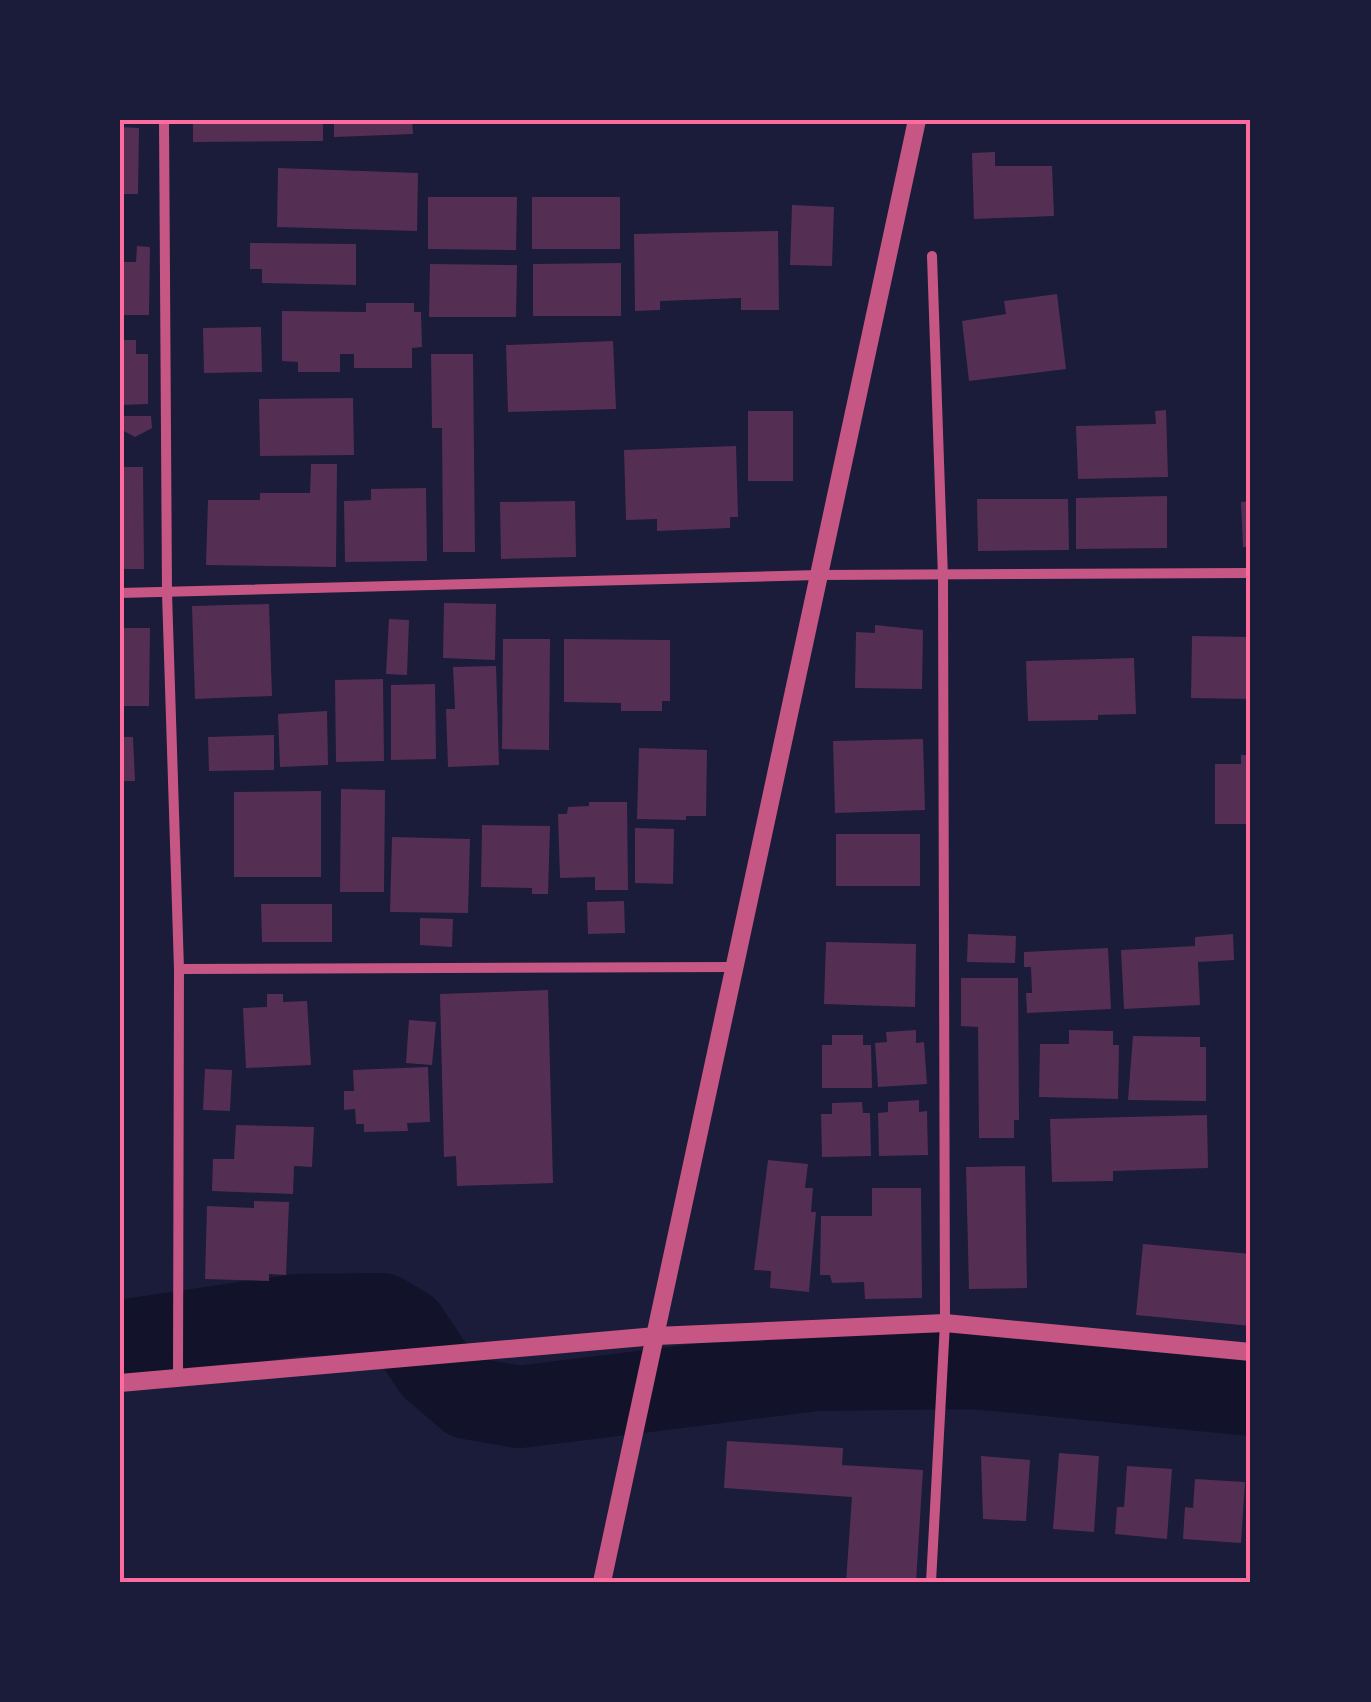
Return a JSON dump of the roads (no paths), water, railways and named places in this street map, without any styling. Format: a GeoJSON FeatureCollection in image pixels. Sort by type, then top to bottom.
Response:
{"type":"FeatureCollection","features":[{"type":"Feature","properties":{"kind":"street"},"geometry":{"type":"LineString","coordinates":[[164,120],[167,592],[179,970],[178,1379]]}},
{"type":"Feature","properties":{"kind":"street"},"geometry":{"type":"LineString","coordinates":[[602,1582],[917,120]]}},
{"type":"Feature","properties":{"kind":"street"},"geometry":{"type":"LineString","coordinates":[[931,1582],[945,1323],[942,578],[932,256]]}},
{"type":"Feature","properties":{"kind":"street"},"geometry":{"type":"LineString","coordinates":[[120,592],[818,575],[942,578],[1251,573]]}},
{"type":"Feature","properties":{"kind":"street"},"geometry":{"type":"LineString","coordinates":[[179,970],[733,967]]}},
{"type":"Feature","properties":{"kind":"street"},"geometry":{"type":"LineString","coordinates":[[120,1383],[656,1336],[945,1323],[1251,1352]]}},
{"type":"Feature","properties":{"kind":"waterway"},"geometry":{"type":"LineString","coordinates":[[120,1341],[297,1315],[382,1314],[407,1329],[433,1368],[468,1398],[519,1407],[816,1370],[973,1368],[1251,1395]]}}]}
